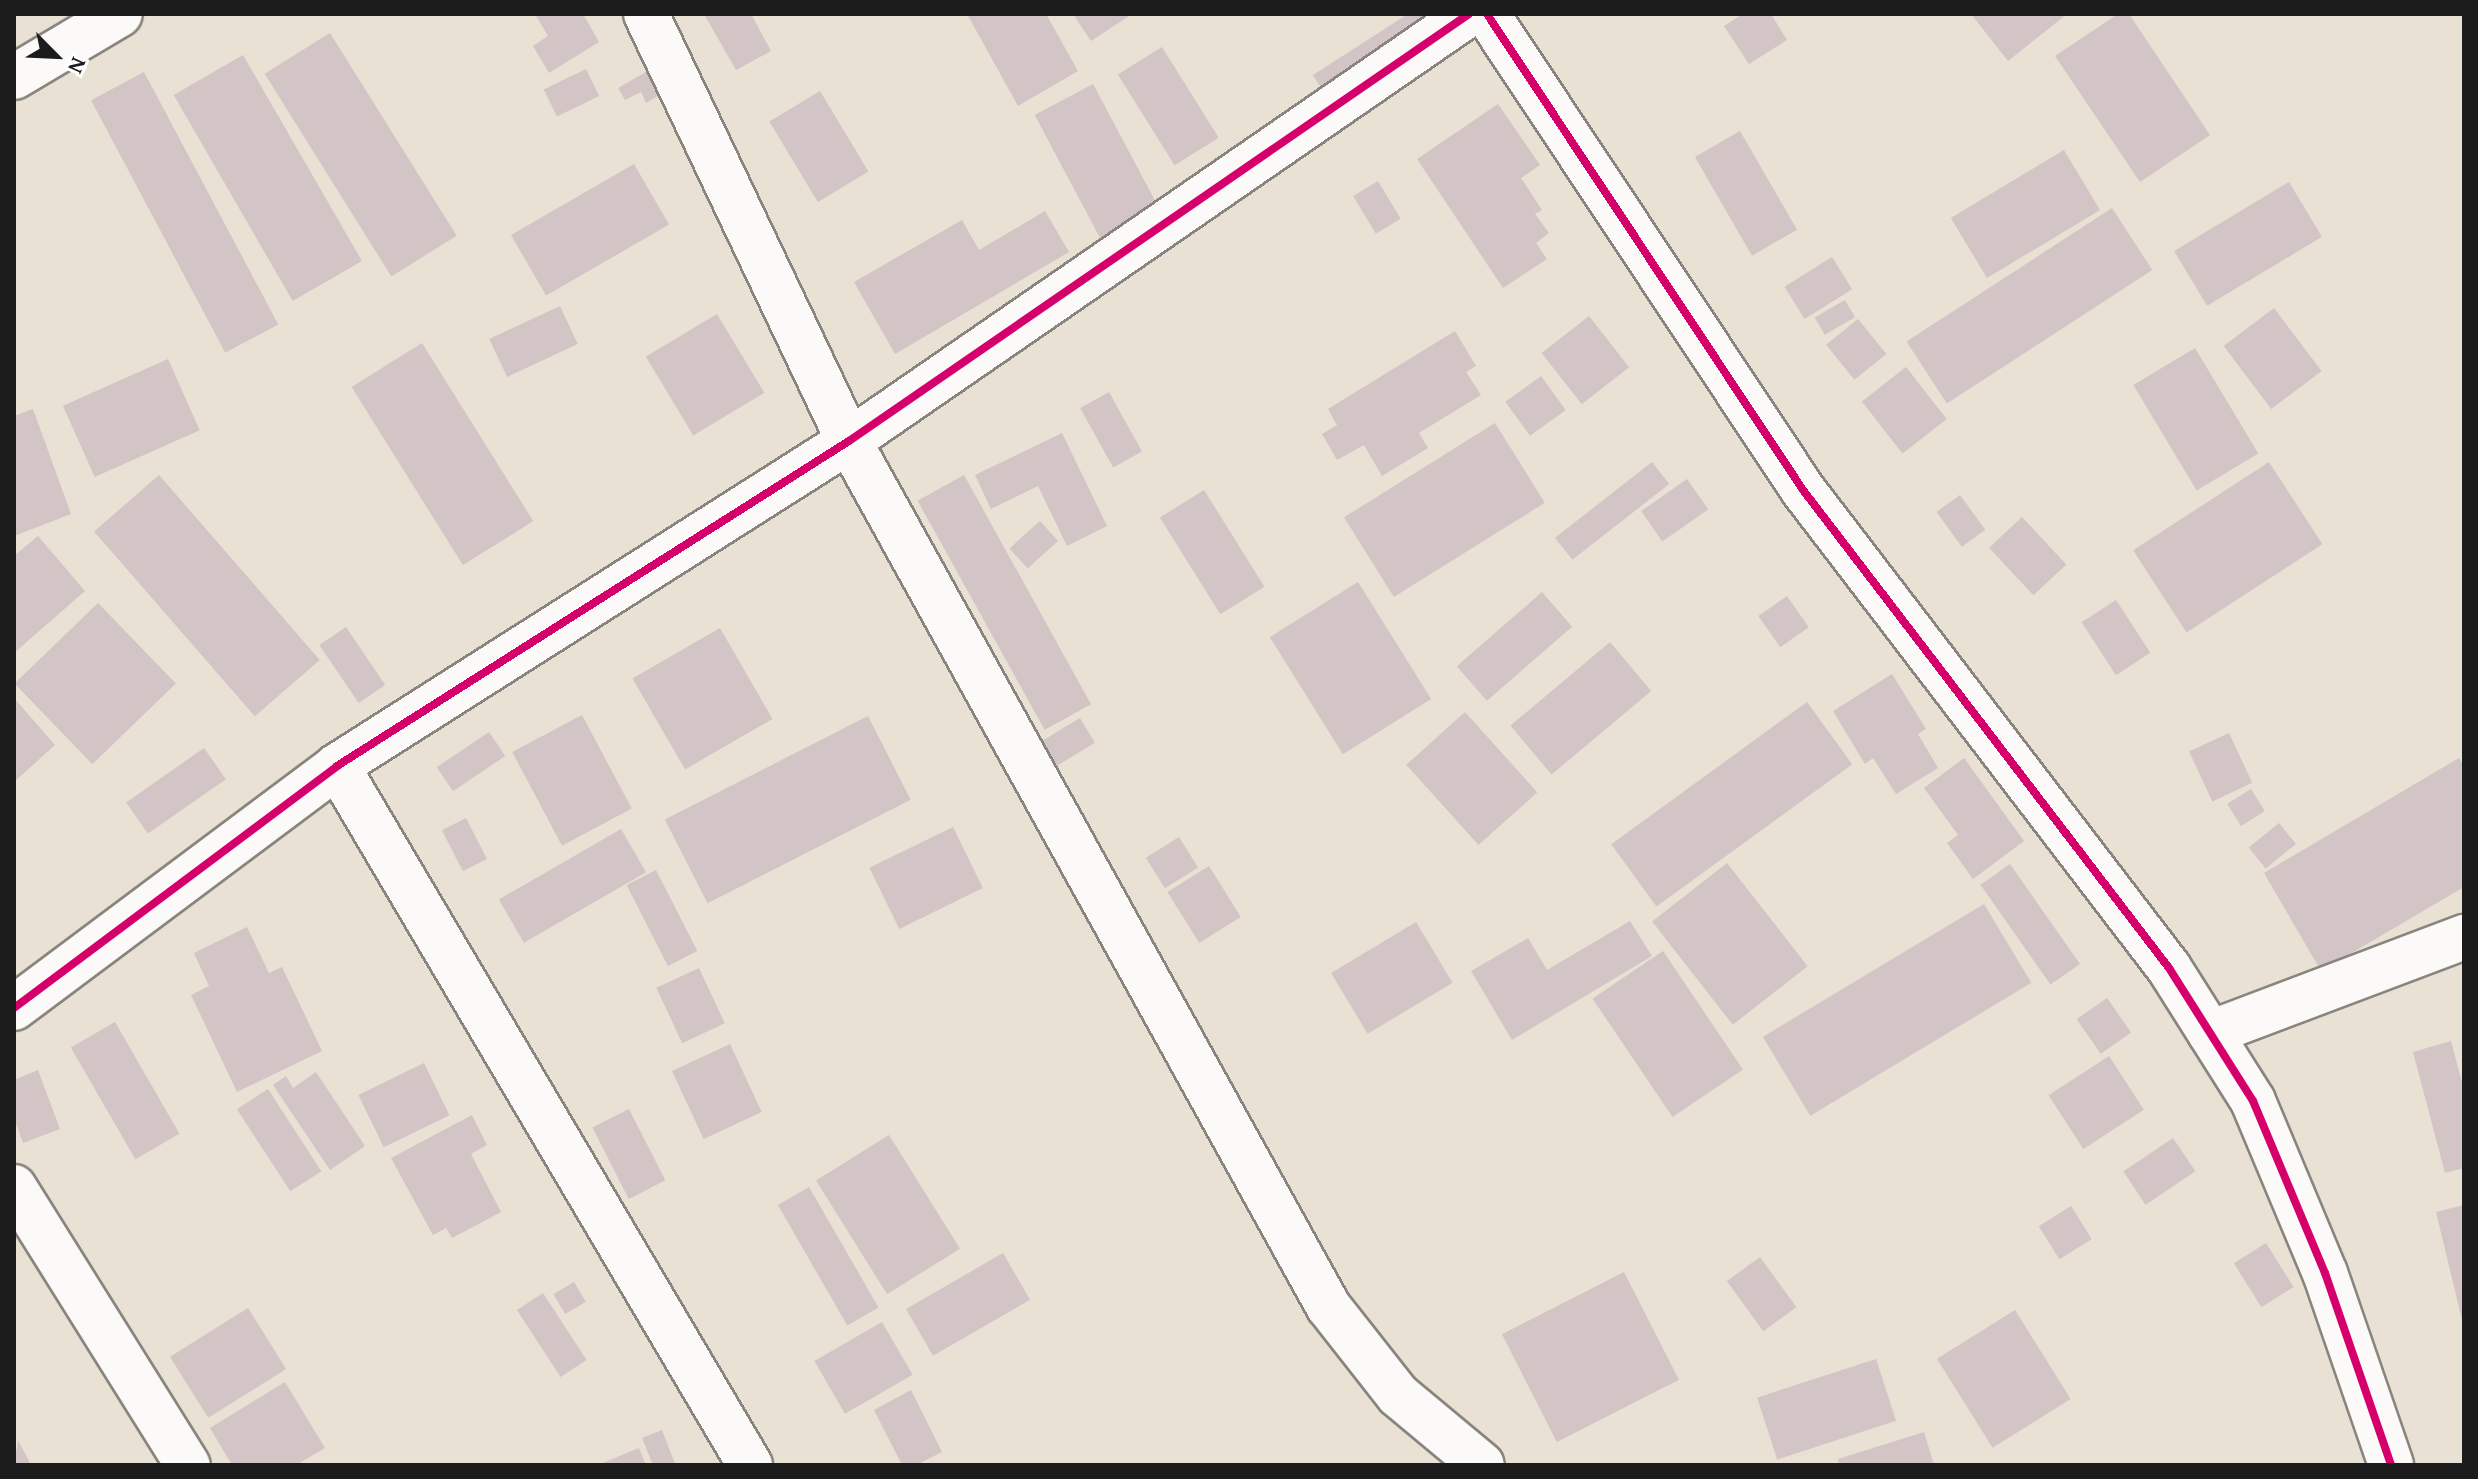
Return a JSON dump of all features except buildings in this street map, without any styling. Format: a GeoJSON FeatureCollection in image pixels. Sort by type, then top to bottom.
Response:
{"type":"FeatureCollection","features":[{"type":"Feature","properties":{"kind":"street"},"geometry":{"type":"LineString","coordinates":[[14,77],[120,14]]}},
{"type":"Feature","properties":{"kind":"street"},"geometry":{"type":"LineString","coordinates":[[646,14],[849,441],[1328,1306],[1398,1395],[1482,1465]]}},
{"type":"Feature","properties":{"kind":"street"},"geometry":{"type":"LineString","coordinates":[[14,1008],[337,766],[849,441],[1469,14]]}},
{"type":"Feature","properties":{"kind":"street"},"geometry":{"type":"LineString","coordinates":[[1487,14],[1803,490],[2169,968],[2253,1101],[2325,1273],[2391,1465]]}},
{"type":"Feature","properties":{"kind":"street"},"geometry":{"type":"LineString","coordinates":[[337,766],[750,1465]]}},
{"type":"Feature","properties":{"kind":"street"},"geometry":{"type":"LineString","coordinates":[[2210,1033],[2464,937]]}},
{"type":"Feature","properties":{"kind":"street"},"geometry":{"type":"LineString","coordinates":[[14,1187],[188,1465]]}},
{"type":"Feature","properties":{"kind":"cycle path"},"geometry":{"type":"LineString","coordinates":[[14,1008],[337,766],[849,441],[1469,14]]}},
{"type":"Feature","properties":{"kind":"cycle path"},"geometry":{"type":"LineString","coordinates":[[1487,14],[1803,490],[2169,968],[2253,1101],[2325,1273],[2391,1465]]}}]}
